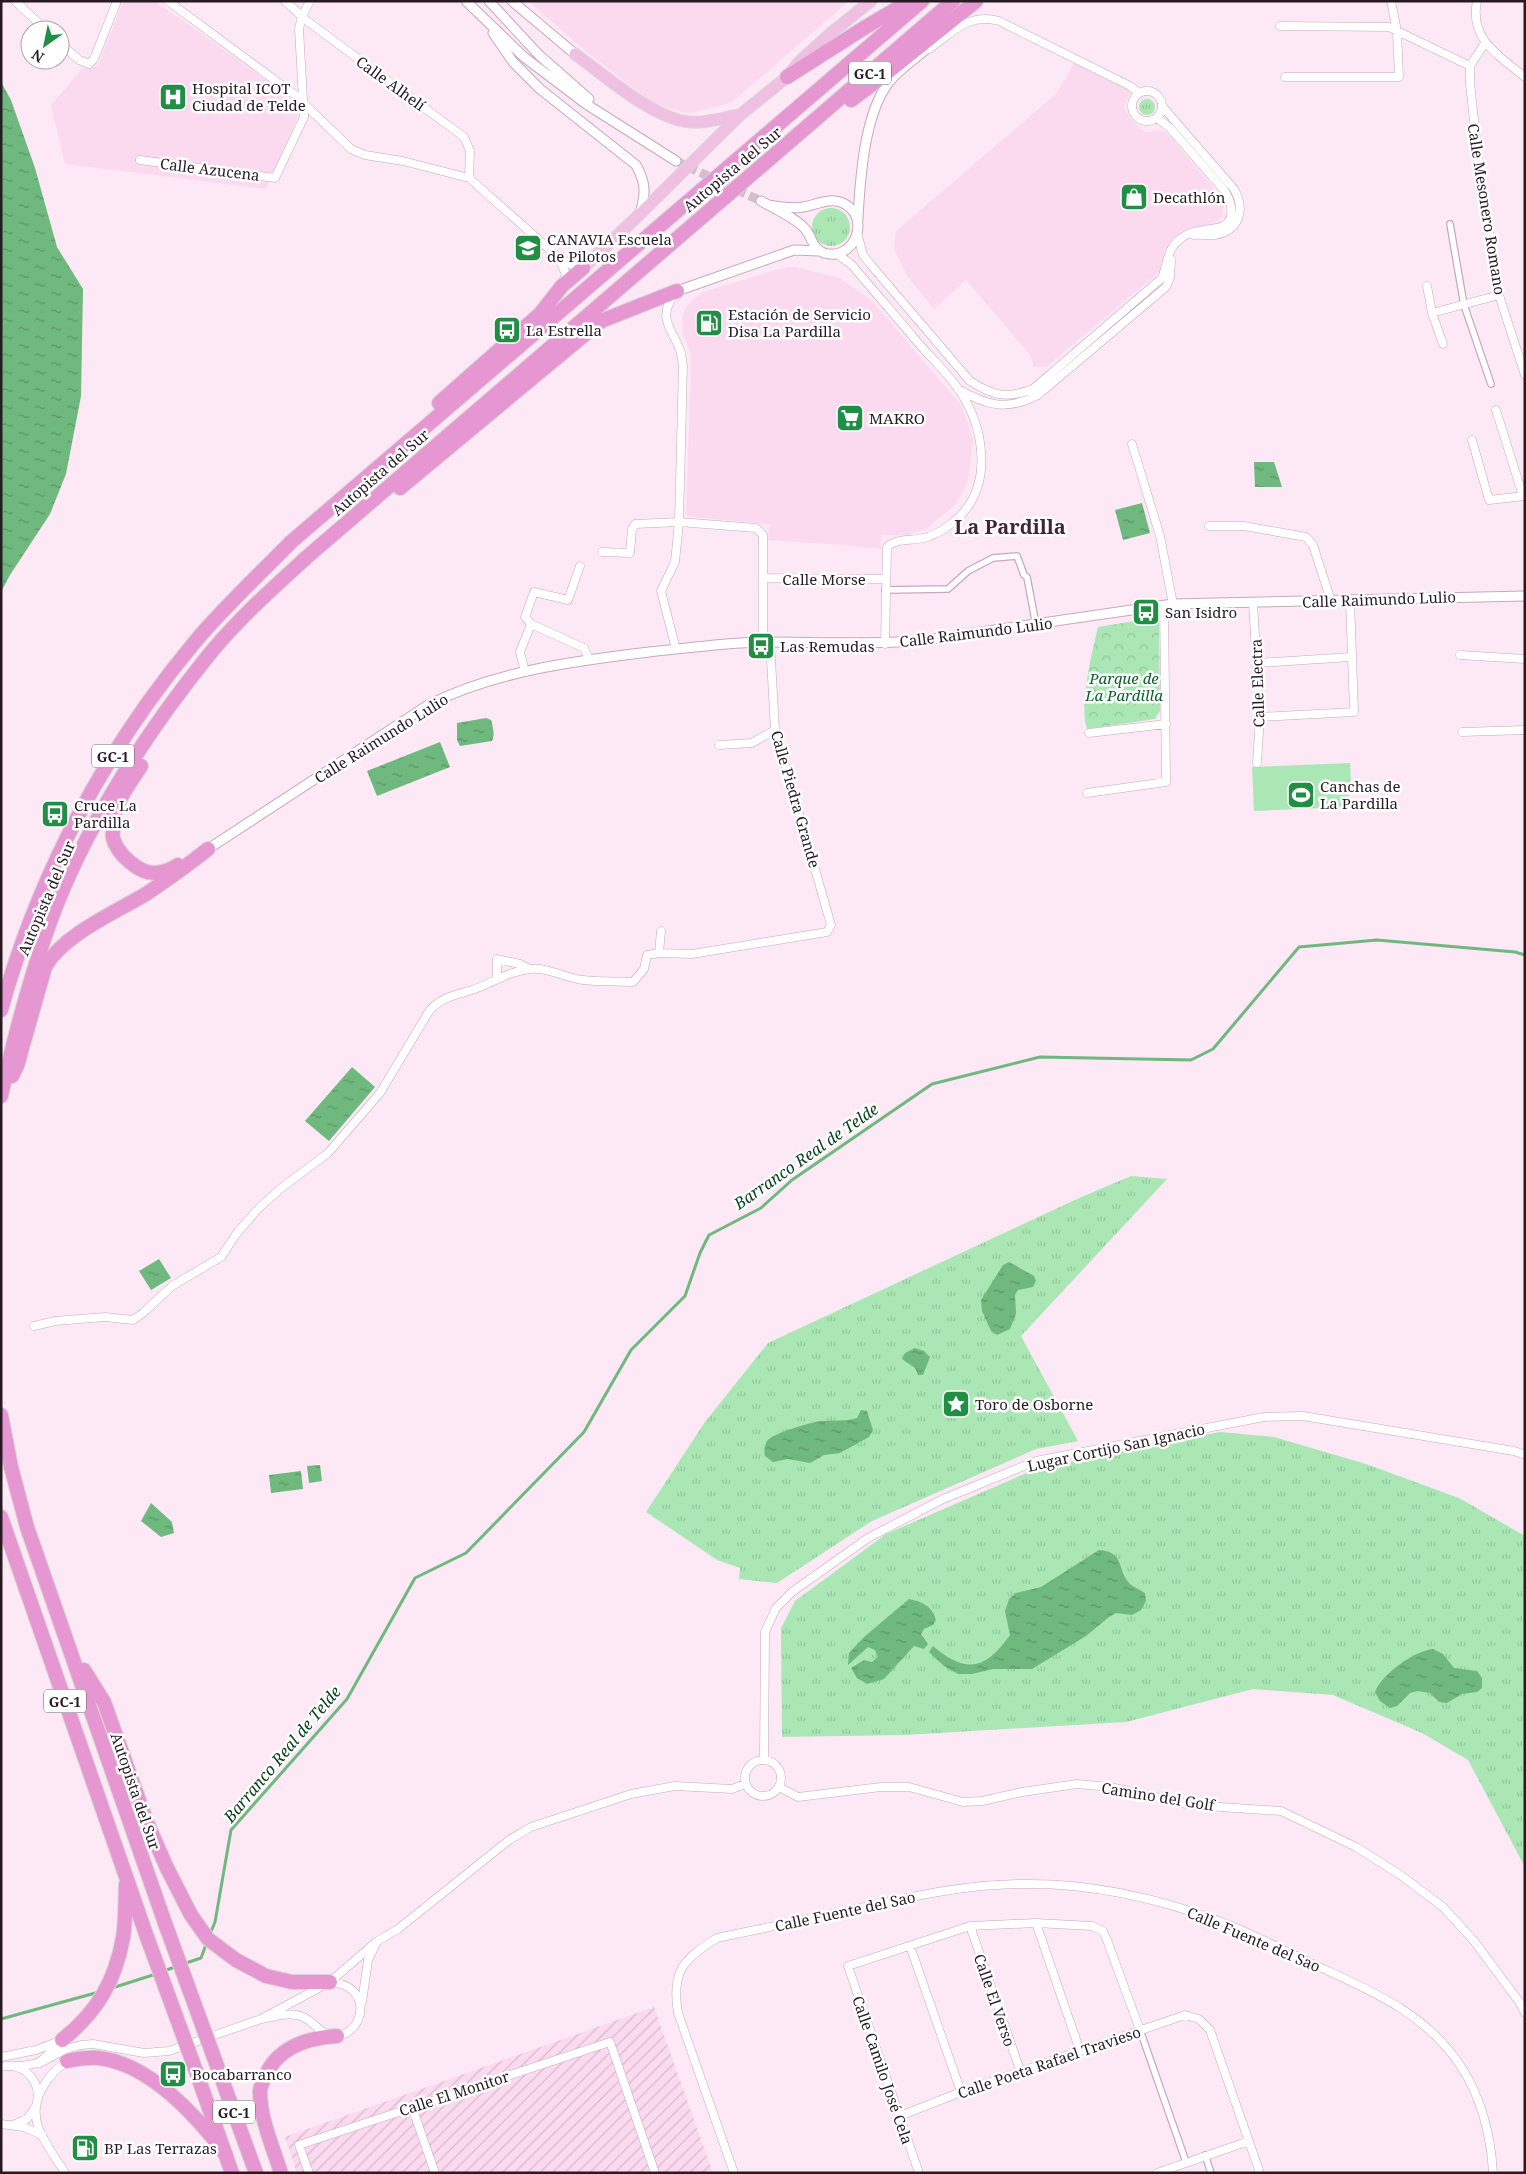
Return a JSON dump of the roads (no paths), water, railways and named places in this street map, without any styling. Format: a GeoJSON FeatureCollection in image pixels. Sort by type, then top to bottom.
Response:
{"type":"FeatureCollection","features":[{"type":"Feature","properties":{"kind":"highway"},"geometry":{"type":"LineString","coordinates":[[787,77],[910,1]]}},
{"type":"Feature","properties":{"kind":"highway","name":"Autopista del Sur"},"geometry":{"type":"LineString","coordinates":[[1,1010],[11,974],[32,916],[54,863],[95,783],[134,721],[194,642],[239,593],[291,542],[922,1]]}},
{"type":"Feature","properties":{"kind":"highway","name":"Autopista del Sur"},"geometry":{"type":"LineString","coordinates":[[1,1096],[30,982],[50,923],[72,872],[107,802],[152,733],[210,654],[307,557],[953,1]]}},
{"type":"Feature","properties":{"kind":"highway"},"geometry":{"type":"LineString","coordinates":[[786,145],[874,83],[976,1]]}},
{"type":"Feature","properties":{"kind":"highway"},"geometry":{"type":"LineString","coordinates":[[291,542],[375,458],[540,314],[562,286],[583,268]]}},
{"type":"Feature","properties":{"kind":"highway"},"geometry":{"type":"LineString","coordinates":[[307,557],[399,489],[601,321],[677,291]]}},
{"type":"Feature","properties":{"kind":"highway"},"geometry":{"type":"LineString","coordinates":[[152,733],[144,761],[121,798],[115,816],[113,837],[122,854],[136,867],[155,873],[170,870],[208,849]]}},
{"type":"Feature","properties":{"kind":"highway"},"geometry":{"type":"LineString","coordinates":[[1,1096],[17,1066],[45,967],[52,955],[68,940],[154,888],[183,869],[208,849]]}},
{"type":"Feature","properties":{"kind":"highway","name":"Autopista del Sur"},"geometry":{"type":"LineString","coordinates":[[1,1415],[11,1467],[27,1527],[166,1926],[256,2173]]}},
{"type":"Feature","properties":{"kind":"highway","name":"GC-1"},"geometry":{"type":"LineString","coordinates":[[2,1521],[126,1878],[232,2173]]}},
{"type":"Feature","properties":{"kind":"highway"},"geometry":{"type":"LineString","coordinates":[[70,1649],[104,1702],[146,1820],[191,1914],[208,1939],[221,1951],[266,1976],[292,1982],[330,1982]]}},
{"type":"Feature","properties":{"kind":"highway"},"geometry":{"type":"LineString","coordinates":[[67,2036],[89,2016],[102,1999],[113,1975],[123,1936],[126,1878]]}},
{"type":"Feature","properties":{"kind":"highway"},"geometry":{"type":"LineString","coordinates":[[281,2173],[263,2115],[260,2089],[268,2069],[284,2052],[299,2042],[318,2037],[337,2036]]}},
{"type":"Feature","properties":{"kind":"highway"},"geometry":{"type":"LineString","coordinates":[[67,2061],[98,2058],[113,2061],[138,2073],[176,2098],[209,2132],[226,2155]]}},
{"type":"Feature","properties":{"kind":"main road"},"geometry":{"type":"LineString","coordinates":[[583,268],[640,215],[740,115],[787,77],[799,62],[871,1]]}},
{"type":"Feature","properties":{"kind":"main road"},"geometry":{"type":"LineString","coordinates":[[575,54],[659,113],[684,121],[708,121],[740,115]]}},
{"type":"Feature","properties":{"kind":"street"},"geometry":{"type":"LineString","coordinates":[[15,1],[35,20]]}},
{"type":"Feature","properties":{"kind":"street"},"geometry":{"type":"LineString","coordinates":[[70,52],[79,60],[88,64],[94,59],[117,1]]}},
{"type":"Feature","properties":{"kind":"street"},"geometry":{"type":"LineString","coordinates":[[168,1],[295,95],[351,148],[365,155],[469,178],[556,255],[571,266],[583,268]]}},
{"type":"Feature","properties":{"kind":"street","name":"Calle Alhelí"},"geometry":{"type":"LineString","coordinates":[[285,1],[302,16],[464,137],[470,151],[469,178]]}},
{"type":"Feature","properties":{"kind":"street","name":"Calle Azucena"},"geometry":{"type":"LineString","coordinates":[[140,160],[275,178],[304,117],[299,29],[302,16],[310,1]]}},
{"type":"Feature","properties":{"kind":"street"},"geometry":{"type":"LineString","coordinates":[[466,1],[553,79],[586,104],[676,161]]}},
{"type":"Feature","properties":{"kind":"street"},"geometry":{"type":"LineString","coordinates":[[489,1],[539,55],[587,98],[628,131]]}},
{"type":"Feature","properties":{"kind":"street"},"geometry":{"type":"LineString","coordinates":[[512,1],[575,54]]}},
{"type":"Feature","properties":{"kind":"street"},"geometry":{"type":"LineString","coordinates":[[980,1],[889,81],[876,104],[868,133],[860,188],[858,219],[858,236],[863,255],[970,380],[988,391],[1003,395],[1018,395],[1033,389],[1162,278],[1169,251],[1179,239],[1197,231],[1218,228],[1224,225],[1231,215],[1231,199],[1170,128],[1157,118]]}},
{"type":"Feature","properties":{"kind":"street"},"geometry":{"type":"LineString","coordinates":[[1286,77],[1399,77],[1398,31],[1391,1]]}},
{"type":"Feature","properties":{"kind":"street"},"geometry":{"type":"LineString","coordinates":[[1477,1],[1474,13],[1479,34],[1486,43],[1525,77]]}},
{"type":"Feature","properties":{"kind":"street"},"geometry":{"type":"LineString","coordinates":[[918,56],[967,21],[989,18],[999,21],[1130,86],[1139,94]]}},
{"type":"Feature","properties":{"kind":"street"},"geometry":{"type":"LineString","coordinates":[[485,20],[513,62],[540,89],[636,165],[643,178],[646,192],[640,215]]}},
{"type":"Feature","properties":{"kind":"street"},"geometry":{"type":"LineString","coordinates":[[1280,26],[1389,27],[1470,66],[1486,43]]}},
{"type":"Feature","properties":{"kind":"street","name":"Calle Mesonero Romano"},"geometry":{"type":"LineString","coordinates":[[1470,66],[1479,168],[1499,295],[1525,375]]}},
{"type":"Feature","properties":{"kind":"street"},"geometry":{"type":"LineString","coordinates":[[958,389],[985,403],[1003,405],[1021,404],[1038,395],[1166,287],[1170,278],[1172,254],[1182,242],[1198,234],[1213,235],[1227,232],[1236,224],[1240,206],[1234,189],[1162,106],[1161,101],[1154,93],[1149,92],[1139,94],[1133,100],[1134,113],[1139,119],[1146,121],[1157,118]]}},
{"type":"Feature","properties":{"kind":"street"},"geometry":{"type":"LineString","coordinates":[[1157,118],[1162,106]]}},
{"type":"Feature","properties":{"kind":"street"},"geometry":{"type":"LineString","coordinates":[[819,251],[800,223],[765,203],[784,208],[836,201],[850,208],[858,219]]}},
{"type":"Feature","properties":{"kind":"street"},"geometry":{"type":"LineString","coordinates":[[1450,224],[1464,305],[1490,384]]}},
{"type":"Feature","properties":{"kind":"street"},"geometry":{"type":"LineString","coordinates":[[676,649],[661,591],[675,562],[679,522],[682,366],[681,352],[666,320],[669,302],[677,291],[794,250],[837,254],[850,248],[858,236]]}},
{"type":"Feature","properties":{"kind":"street"},"geometry":{"type":"LineString","coordinates":[[837,254],[852,265],[958,389],[972,414],[979,437],[980,476],[975,494],[962,514],[945,528],[925,538],[891,543],[887,547],[885,644]]}},
{"type":"Feature","properties":{"kind":"street"},"geometry":{"type":"LineString","coordinates":[[556,255],[566,274],[562,286]]}},
{"type":"Feature","properties":{"kind":"street"},"geometry":{"type":"LineString","coordinates":[[1427,286],[1432,313],[1442,344]]}},
{"type":"Feature","properties":{"kind":"street"},"geometry":{"type":"LineString","coordinates":[[1432,313],[1499,295]]}},
{"type":"Feature","properties":{"kind":"street"},"geometry":{"type":"LineString","coordinates":[[1472,440],[1490,500],[1524,496],[1496,410]]}},
{"type":"Feature","properties":{"kind":"street"},"geometry":{"type":"LineString","coordinates":[[1087,793],[1166,782],[1168,604],[1160,536],[1132,444]]}},
{"type":"Feature","properties":{"kind":"street"},"geometry":{"type":"LineString","coordinates":[[602,552],[630,553],[632,528],[635,524],[679,522]]}},
{"type":"Feature","properties":{"kind":"street","name":"Calle Piedra Grande"},"geometry":{"type":"LineString","coordinates":[[659,953],[692,954],[826,932],[831,924],[775,730],[766,642],[763,535],[756,528],[679,522]]}},
{"type":"Feature","properties":{"kind":"street"},"geometry":{"type":"LineString","coordinates":[[1210,526],[1244,526],[1306,537],[1313,545],[1331,601]]}},
{"type":"Feature","properties":{"kind":"street"},"geometry":{"type":"LineString","coordinates":[[885,590],[948,589],[968,571],[992,558],[1017,556],[1024,575],[1027,577],[1036,625]]}},
{"type":"Feature","properties":{"kind":"street"},"geometry":{"type":"LineString","coordinates":[[580,566],[568,600],[534,592],[525,617],[531,624],[584,648],[589,659]]}},
{"type":"Feature","properties":{"kind":"street","name":"Calle Morse"},"geometry":{"type":"LineString","coordinates":[[763,578],[885,579]]}},
{"type":"Feature","properties":{"kind":"street","name":"Calle Raimundo Lulio"},"geometry":{"type":"LineString","coordinates":[[208,849],[428,705],[463,689],[525,672],[589,659],[710,644],[766,642],[885,644],[1036,625],[1168,604],[1525,596]]}},
{"type":"Feature","properties":{"kind":"street"},"geometry":{"type":"LineString","coordinates":[[1260,717],[1354,712],[1350,600]]}},
{"type":"Feature","properties":{"kind":"street","name":"Calle Electra"},"geometry":{"type":"LineString","coordinates":[[1253,603],[1260,717],[1257,763]]}},
{"type":"Feature","properties":{"kind":"street"},"geometry":{"type":"LineString","coordinates":[[525,672],[520,652],[531,624]]}},
{"type":"Feature","properties":{"kind":"street"},"geometry":{"type":"LineString","coordinates":[[1460,655],[1525,659]]}},
{"type":"Feature","properties":{"kind":"street"},"geometry":{"type":"LineString","coordinates":[[1256,663],[1352,657]]}},
{"type":"Feature","properties":{"kind":"street"},"geometry":{"type":"LineString","coordinates":[[1089,734],[1166,724]]}},
{"type":"Feature","properties":{"kind":"street"},"geometry":{"type":"LineString","coordinates":[[719,746],[752,743],[775,730]]}},
{"type":"Feature","properties":{"kind":"street"},"geometry":{"type":"LineString","coordinates":[[1462,732],[1525,730]]}},
{"type":"Feature","properties":{"kind":"street"},"geometry":{"type":"LineString","coordinates":[[497,978],[497,959],[520,964],[530,969],[557,972],[581,980],[633,982],[644,969],[647,955],[659,953],[661,931]]}},
{"type":"Feature","properties":{"kind":"street"},"geometry":{"type":"LineString","coordinates":[[34,1326],[55,1321],[105,1317],[133,1320],[143,1313],[172,1286],[222,1256],[237,1233],[259,1208],[280,1189],[328,1153],[380,1092],[433,1006],[497,978],[530,969]]}},
{"type":"Feature","properties":{"kind":"street","name":"Lugar Cortijo San Ignacio"},"geometry":{"type":"LineString","coordinates":[[764,1760],[765,1632],[776,1608],[792,1592],[868,1538],[943,1499],[1036,1461],[1264,1417],[1303,1416],[1525,1455]]}},
{"type":"Feature","properties":{"kind":"street"},"geometry":{"type":"LineString","coordinates":[[764,1760],[771,1762],[780,1773],[779,1787],[775,1792],[764,1796],[752,1793],[745,1784],[744,1777],[751,1764],[764,1760]]}},
{"type":"Feature","properties":{"kind":"street"},"geometry":{"type":"LineString","coordinates":[[1,2067],[30,2066],[40,2063],[66,2049],[93,2044],[158,2054],[216,2036],[261,2019],[330,1982],[376,1942],[398,1929],[509,1840],[531,1827],[631,1794],[675,1786],[732,1789],[745,1784]]}},
{"type":"Feature","properties":{"kind":"street","name":"Camino del Golf"},"geometry":{"type":"LineString","coordinates":[[779,1787],[798,1797],[881,1787],[909,1787],[963,1802],[982,1801],[1022,1792],[1076,1784],[1110,1787],[1191,1805],[1281,1811],[1356,1847],[1399,1874],[1443,1906],[1474,1941],[1520,2003],[1525,2013]]}},
{"type":"Feature","properties":{"kind":"street","name":"Calle Fuente del Sao"},"geometry":{"type":"LineString","coordinates":[[734,2173],[678,2013],[674,1992],[680,1969],[695,1952],[717,1938],[916,1896],[975,1887],[1023,1884],[1083,1886],[1184,1909],[1222,1922],[1388,1999],[1417,2018],[1441,2041],[1460,2065],[1475,2092],[1485,2121],[1492,2152],[1493,2173]]}},
{"type":"Feature","properties":{"kind":"street"},"geometry":{"type":"LineString","coordinates":[[1036,1923],[1080,2051]]}},
{"type":"Feature","properties":{"kind":"street"},"geometry":{"type":"LineString","coordinates":[[961,2092],[910,1946],[970,1926],[1036,1923],[1092,1926],[1103,1931],[1186,2162]]}},
{"type":"Feature","properties":{"kind":"street","name":"Calle El Verso"},"geometry":{"type":"LineString","coordinates":[[970,1926],[1021,2073]]}},
{"type":"Feature","properties":{"kind":"street"},"geometry":{"type":"LineString","coordinates":[[261,2019],[284,2015],[304,2017],[324,2033],[337,2036],[350,2030],[358,2020],[368,1960],[376,1942]]}},
{"type":"Feature","properties":{"kind":"street","name":"Calle Camilo José Cela"},"geometry":{"type":"LineString","coordinates":[[910,1946],[848,1966],[919,2173]]}},
{"type":"Feature","properties":{"kind":"street"},"geometry":{"type":"LineString","coordinates":[[330,1982],[342,1983],[351,1988],[359,1996],[361,2008]]}},
{"type":"Feature","properties":{"kind":"street","name":"Calle Poeta Rafael Travieso"},"geometry":{"type":"LineString","coordinates":[[900,2116],[961,2092],[1185,2016],[1199,2018],[1210,2030],[1249,2141]]}},
{"type":"Feature","properties":{"kind":"street"},"geometry":{"type":"LineString","coordinates":[[1,2057],[36,2050],[67,2036]]}},
{"type":"Feature","properties":{"kind":"street"},"geometry":{"type":"LineString","coordinates":[[40,2063],[67,2036]]}},
{"type":"Feature","properties":{"kind":"street","name":"Calle El Monitor"},"geometry":{"type":"LineString","coordinates":[[309,2173],[299,2145],[610,2042],[655,2173]]}},
{"type":"Feature","properties":{"kind":"street"},"geometry":{"type":"LineString","coordinates":[[11,2125],[27,2119],[38,2101],[48,2078],[67,2061],[108,2047]]}},
{"type":"Feature","properties":{"kind":"street"},"geometry":{"type":"LineString","coordinates":[[15,2066],[30,2074],[35,2081],[38,2101],[37,2124],[65,2173]]}},
{"type":"Feature","properties":{"kind":"street"},"geometry":{"type":"LineString","coordinates":[[412,2107],[435,2173]]}},
{"type":"Feature","properties":{"kind":"street"},"geometry":{"type":"LineString","coordinates":[[1,2124],[31,2129],[42,2135]]}},
{"type":"Feature","properties":{"kind":"street"},"geometry":{"type":"LineString","coordinates":[[1156,2173],[1169,2171],[1186,2162],[1249,2141],[1260,2173]]}},
{"type":"Feature","properties":{"kind":"street"},"geometry":{"type":"LineString","coordinates":[[1205,2155],[1211,2173]]}},
{"type":"Feature","properties":{"kind":"water"},"geometry":{"type":"Polygon","coordinates":[[[1,82],[11,100],[35,168],[57,247],[83,289],[81,396],[66,474],[50,514],[1,592],[1,82]]]}},
{"type":"Feature","properties":{"kind":"water"},"geometry":{"type":"Polygon","coordinates":[[[1254,462],[1274,462],[1282,487],[1255,487],[1254,462]]]}},
{"type":"Feature","properties":{"kind":"water"},"geometry":{"type":"Polygon","coordinates":[[[1142,503],[1150,533],[1123,540],[1115,510],[1142,503]]]}},
{"type":"Feature","properties":{"kind":"water"},"geometry":{"type":"Polygon","coordinates":[[[486,718],[491,720],[494,733],[492,741],[460,746],[457,740],[457,723],[486,718]]]}},
{"type":"Feature","properties":{"kind":"water"},"geometry":{"type":"Polygon","coordinates":[[[440,742],[450,767],[377,796],[367,771],[440,742]]]}},
{"type":"Feature","properties":{"kind":"water"},"geometry":{"type":"Polygon","coordinates":[[[352,1067],[375,1087],[329,1141],[305,1121],[352,1067]]]}},
{"type":"Feature","properties":{"kind":"water"},"geometry":{"type":"Polygon","coordinates":[[[159,1259],[171,1278],[151,1290],[139,1271],[159,1259]]]}},
{"type":"Feature","properties":{"kind":"water"},"geometry":{"type":"Polygon","coordinates":[[[1009,1262],[1034,1276],[1036,1281],[1033,1287],[1018,1290],[1015,1295],[1016,1314],[1010,1329],[997,1335],[991,1331],[982,1311],[981,1300],[1003,1265],[1009,1262]]]}},
{"type":"Feature","properties":{"kind":"water"},"geometry":{"type":"Polygon","coordinates":[[[915,1348],[924,1351],[930,1357],[923,1375],[918,1375],[915,1368],[902,1359],[905,1353],[915,1348]]]}},
{"type":"Feature","properties":{"kind":"water"},"geometry":{"type":"Polygon","coordinates":[[[861,1410],[867,1411],[873,1430],[869,1437],[840,1453],[824,1455],[810,1463],[788,1459],[773,1462],[765,1456],[767,1441],[777,1435],[793,1428],[817,1422],[857,1418],[861,1410]]]}},
{"type":"Feature","properties":{"kind":"water"},"geometry":{"type":"Polygon","coordinates":[[[320,1465],[322,1481],[309,1483],[307,1466],[320,1465]]]}},
{"type":"Feature","properties":{"kind":"water"},"geometry":{"type":"Polygon","coordinates":[[[301,1471],[303,1489],[271,1493],[269,1475],[301,1471]]]}},
{"type":"Feature","properties":{"kind":"water"},"geometry":{"type":"Polygon","coordinates":[[[151,1503],[172,1522],[174,1533],[161,1537],[141,1521],[151,1503]]]}},
{"type":"Feature","properties":{"kind":"water"},"geometry":{"type":"Polygon","coordinates":[[[1099,1550],[1108,1551],[1113,1554],[1117,1558],[1130,1584],[1145,1593],[1146,1601],[1141,1610],[1132,1615],[1116,1613],[1086,1636],[1032,1669],[993,1669],[972,1674],[958,1674],[944,1666],[929,1652],[933,1646],[956,1661],[966,1664],[984,1661],[993,1655],[1010,1635],[1005,1611],[1009,1599],[1016,1593],[1041,1587],[1099,1550]]]}},
{"type":"Feature","properties":{"kind":"water"},"geometry":{"type":"Polygon","coordinates":[[[909,1599],[926,1605],[934,1615],[936,1620],[933,1625],[924,1629],[921,1634],[928,1644],[924,1649],[914,1646],[884,1679],[867,1684],[857,1678],[851,1668],[864,1660],[872,1662],[878,1657],[875,1650],[868,1647],[848,1665],[849,1653],[864,1637],[909,1599]]]}},
{"type":"Feature","properties":{"kind":"water"},"geometry":{"type":"Polygon","coordinates":[[[1433,1649],[1443,1654],[1454,1668],[1477,1671],[1482,1678],[1482,1688],[1477,1692],[1462,1694],[1447,1703],[1439,1702],[1430,1693],[1418,1691],[1410,1693],[1397,1706],[1390,1708],[1380,1701],[1375,1692],[1391,1671],[1417,1654],[1433,1649]]]}},
{"type":"Feature","properties":{"kind":"waterway","name":"Barranco Real de Telde"},"geometry":{"type":"LineString","coordinates":[[210,1934],[215,1922],[231,1830],[347,1699],[415,1578],[466,1553],[584,1432],[631,1350],[685,1296],[700,1253],[709,1235],[761,1208],[792,1180],[932,1084],[1040,1057],[1191,1060],[1213,1049],[1299,947],[1377,940],[1515,952],[1525,955]]}},
{"type":"Feature","properties":{"kind":"waterway","name":"Barranco Real de Telde"},"geometry":{"type":"LineString","coordinates":[[183,1964],[201,1958],[207,1942]]}},
{"type":"Feature","properties":{"kind":"waterway","name":"Barranco Real de Telde"},"geometry":{"type":"LineString","coordinates":[[164,1971],[177,1966]]}},
{"type":"Feature","properties":{"kind":"waterway","name":"Barranco Real de Telde"},"geometry":{"type":"LineString","coordinates":[[112,1988],[156,1974]]}},
{"type":"Feature","properties":{"kind":"waterway","name":"Barranco Real de Telde"},"geometry":{"type":"LineString","coordinates":[[1,2019],[99,1992]]}},
{"type":"Feature","properties":{"kind":"tunnel"},"geometry":{"type":"LineString","coordinates":[[676,161],[761,201]]}},
{"type":"Feature","properties":{"kind":"place","name":"Hospital ICOT Ciudad de Telde"},"geometry":{"type":"Point","coordinates":[173,97]}},
{"type":"Feature","properties":{"kind":"place","name":"Decathlón"},"geometry":{"type":"Point","coordinates":[1134,197]}},
{"type":"Feature","properties":{"kind":"place","name":"CANAVIA Escuela de Pilotos"},"geometry":{"type":"Point","coordinates":[528,248]}},
{"type":"Feature","properties":{"kind":"place","name":"Estación de Servicio Disa La Pardilla"},"geometry":{"type":"Point","coordinates":[709,323]}},
{"type":"Feature","properties":{"kind":"place","name":"La Estrella"},"geometry":{"type":"Point","coordinates":[507,330]}},
{"type":"Feature","properties":{"kind":"place","name":"MAKRO"},"geometry":{"type":"Point","coordinates":[850,418]}},
{"type":"Feature","properties":{"kind":"place","name":"San Isidro"},"geometry":{"type":"Point","coordinates":[1146,612]}},
{"type":"Feature","properties":{"kind":"place","name":"Las Remudas"},"geometry":{"type":"Point","coordinates":[761,646]}},
{"type":"Feature","properties":{"kind":"place","name":"Canchas de La Pardilla"},"geometry":{"type":"Point","coordinates":[1301,795]}},
{"type":"Feature","properties":{"kind":"place","name":"Cruce La Pardilla"},"geometry":{"type":"Point","coordinates":[55,814]}},
{"type":"Feature","properties":{"kind":"place","name":"Toro de Osborne"},"geometry":{"type":"Point","coordinates":[956,1404]}},
{"type":"Feature","properties":{"kind":"place","name":"Bocabarranco"},"geometry":{"type":"Point","coordinates":[173,2074]}},
{"type":"Feature","properties":{"kind":"place","name":"BP Las Terrazas"},"geometry":{"type":"Point","coordinates":[85,2148]}},
{"type":"Feature","properties":{"kind":"district","name":"La Pardilla"},"geometry":{"type":"Point","coordinates":[1010,526]}},
{"type":"Feature","properties":{"kind":"park label","name":"Parque de La Pardilla"},"geometry":{"type":"Point","coordinates":[1124,686]}}]}
